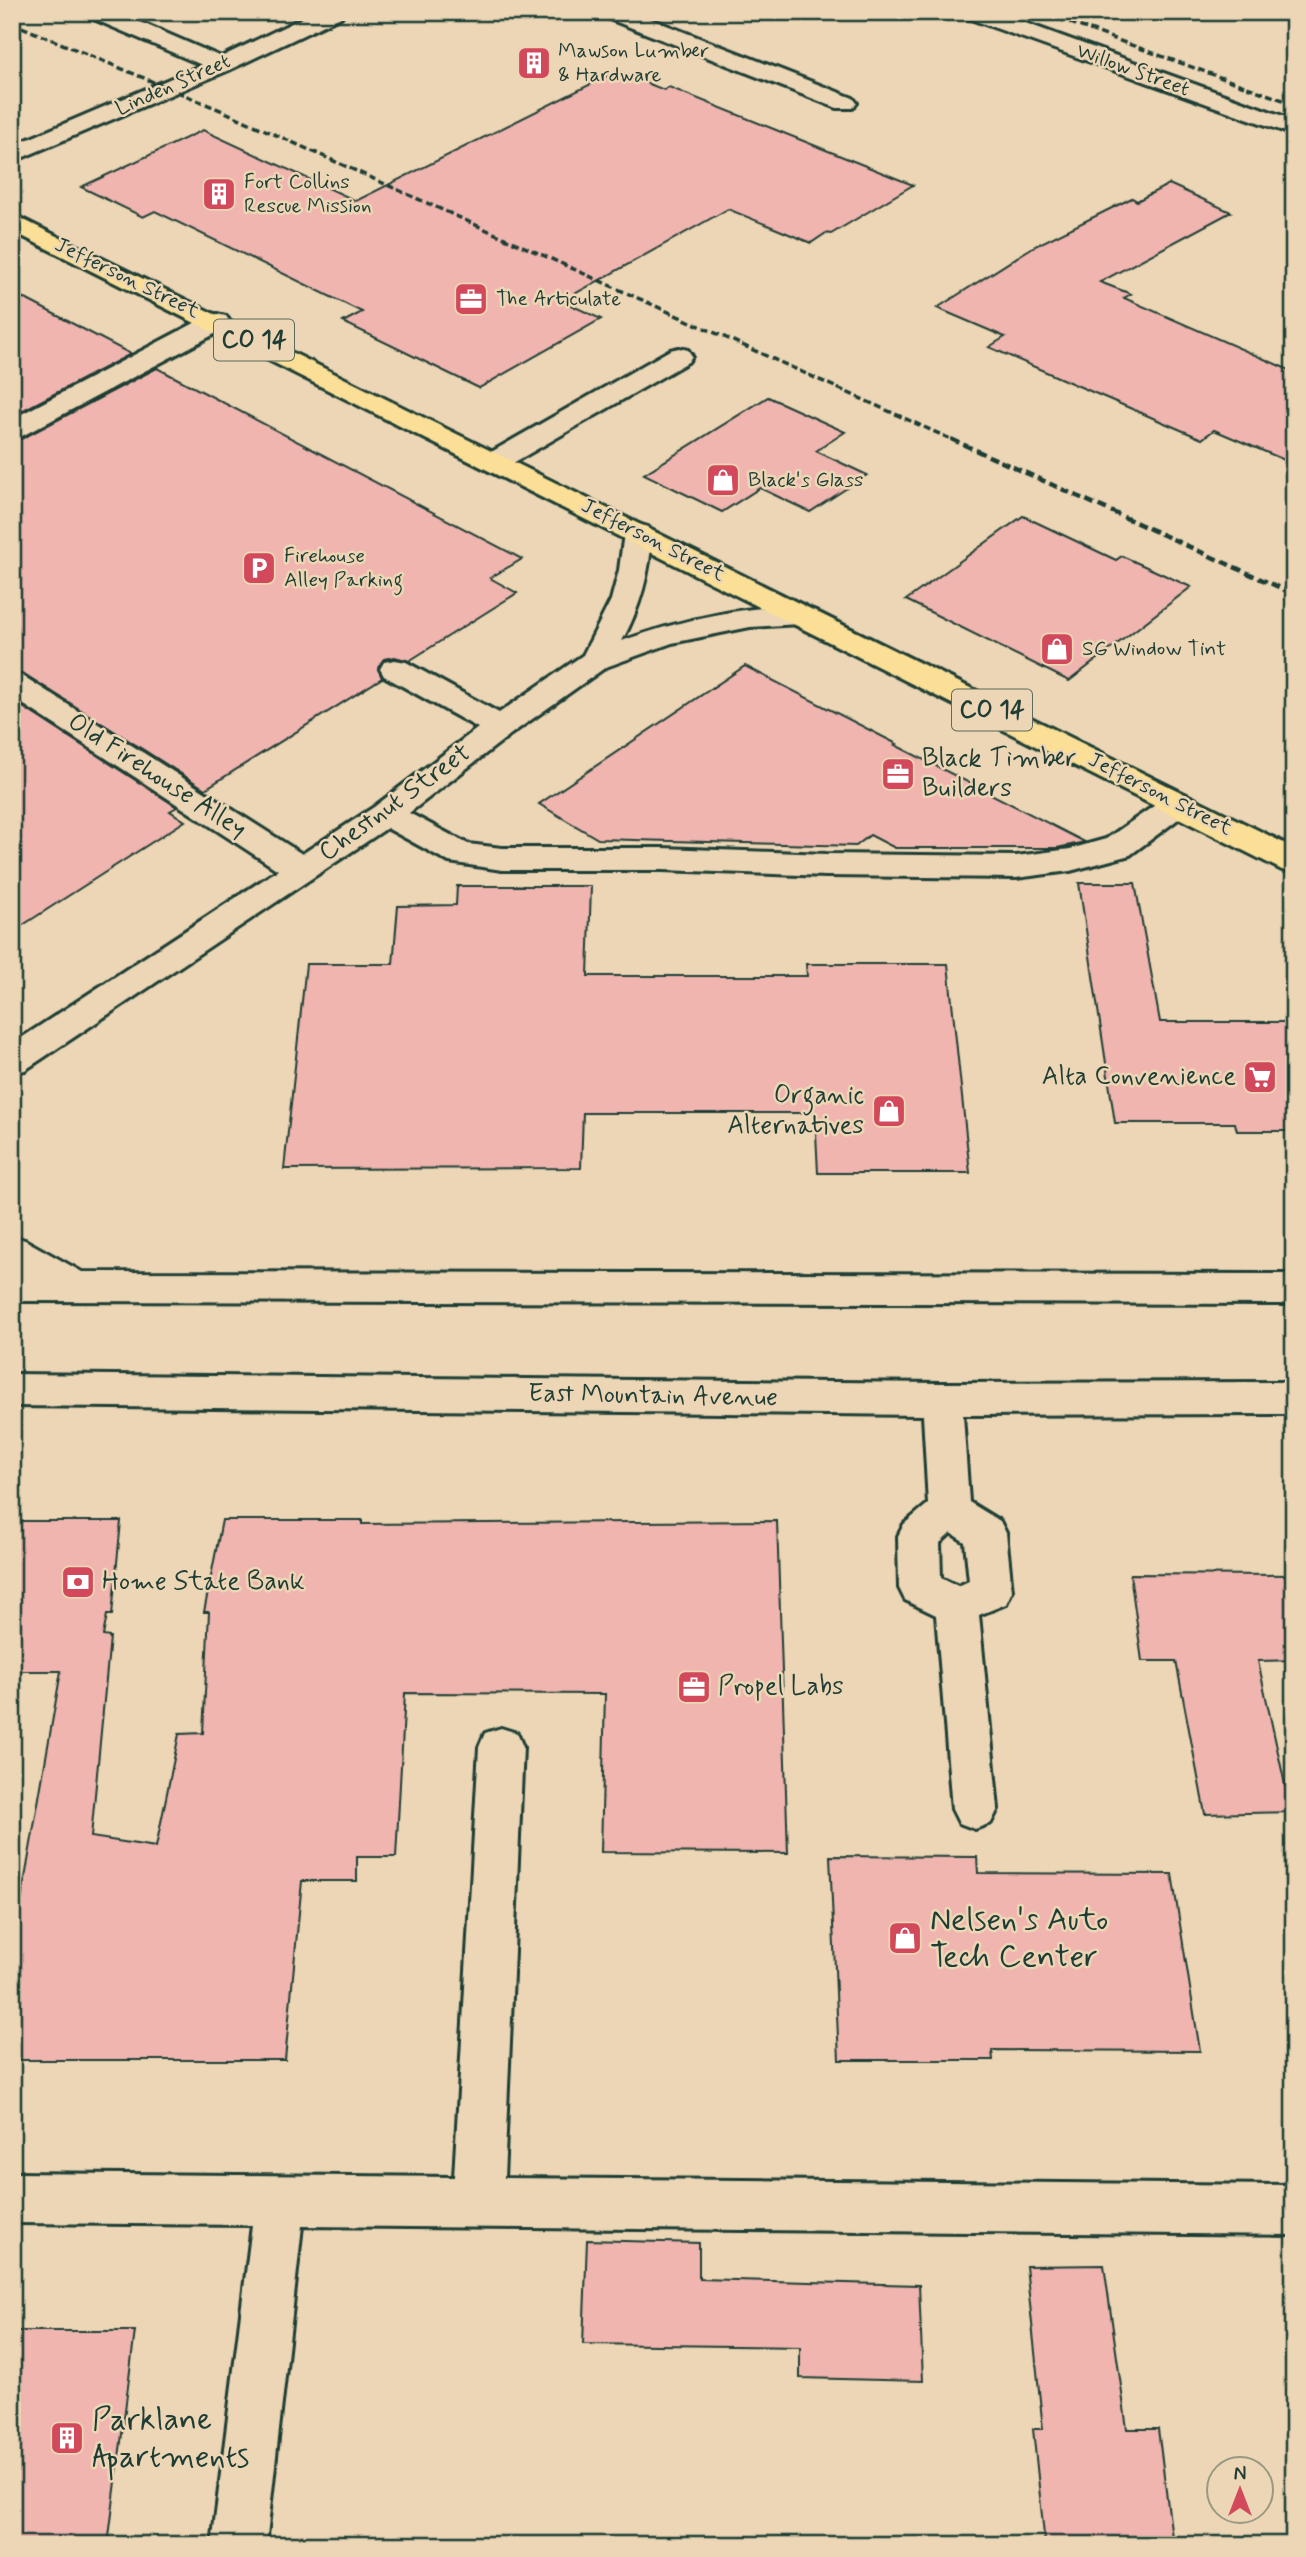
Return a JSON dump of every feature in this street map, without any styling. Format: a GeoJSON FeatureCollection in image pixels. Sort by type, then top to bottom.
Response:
{"type":"FeatureCollection","features":[{"type":"Feature","properties":{"kind":"highway","name":"Jefferson Street"},"geometry":{"type":"LineString","coordinates":[[12,221],[1294,862]]}},
{"type":"Feature","properties":{"kind":"street"},"geometry":{"type":"LineString","coordinates":[[97,12],[221,65]]}},
{"type":"Feature","properties":{"kind":"street","name":"Linden Street"},"geometry":{"type":"LineString","coordinates":[[12,155],[221,65],[332,12]]}},
{"type":"Feature","properties":{"kind":"street"},"geometry":{"type":"LineString","coordinates":[[612,12],[845,103]]}},
{"type":"Feature","properties":{"kind":"street","name":"Willow Street"},"geometry":{"type":"LineString","coordinates":[[972,12],[1294,128]]}},
{"type":"Feature","properties":{"kind":"street"},"geometry":{"type":"LineString","coordinates":[[12,430],[217,322]]}},
{"type":"Feature","properties":{"kind":"street"},"geometry":{"type":"LineString","coordinates":[[496,461],[679,356]]}},
{"type":"Feature","properties":{"kind":"street"},"geometry":{"type":"LineString","coordinates":[[595,661],[619,622],[630,596],[637,564],[638,533]]}},
{"type":"Feature","properties":{"kind":"street","name":"Chestnut Street"},"geometry":{"type":"LineString","coordinates":[[12,1061],[386,814],[500,727],[595,661],[664,636],[750,618],[805,617]]}},
{"type":"Feature","properties":{"kind":"street"},"geometry":{"type":"LineString","coordinates":[[395,669],[500,727]]}},
{"type":"Feature","properties":{"kind":"street","name":"Old Firehouse Alley"},"geometry":{"type":"LineString","coordinates":[[12,684],[301,869]]}},
{"type":"Feature","properties":{"kind":"street"},"geometry":{"type":"LineString","coordinates":[[386,814],[461,854],[502,859],[662,859],[826,865],[1016,867],[1070,860],[1118,847],[1178,804]]}},
{"type":"Feature","properties":{"kind":"street"},"geometry":{"type":"LineString","coordinates":[[12,1250],[76,1286]]}},
{"type":"Feature","properties":{"kind":"street"},"geometry":{"type":"LineString","coordinates":[[12,1286],[1294,1289]]}},
{"type":"Feature","properties":{"kind":"street","name":"East Mountain Avenue"},"geometry":{"type":"LineString","coordinates":[[12,1390],[942,1399],[1294,1398]]}},
{"type":"Feature","properties":{"kind":"street"},"geometry":{"type":"LineString","coordinates":[[942,1399],[949,1510]]}},
{"type":"Feature","properties":{"kind":"street"},"geometry":{"type":"LineString","coordinates":[[949,1510],[985,1533],[991,1591],[957,1605],[920,1588],[919,1536],[949,1510]]}},
{"type":"Feature","properties":{"kind":"street"},"geometry":{"type":"LineString","coordinates":[[957,1605],[975,1809]]}},
{"type":"Feature","properties":{"kind":"street"},"geometry":{"type":"LineString","coordinates":[[478,2202],[501,1747]]}},
{"type":"Feature","properties":{"kind":"street"},"geometry":{"type":"LineString","coordinates":[[12,2198],[1294,2210]]}},
{"type":"Feature","properties":{"kind":"street"},"geometry":{"type":"LineString","coordinates":[[239,2545],[280,2201]]}},
{"type":"Feature","properties":{"kind":"building"},"geometry":{"type":"Polygon","coordinates":[[[617,71],[664,90],[669,87],[913,185],[811,243],[728,209],[562,301],[601,319],[479,388],[343,322],[362,312],[155,211],[143,217],[81,187],[203,130],[356,201],[617,71]]]}},
{"type":"Feature","properties":{"kind":"building"},"geometry":{"type":"Polygon","coordinates":[[[1169,184],[1231,212],[1100,282],[1131,294],[1124,298],[1294,372],[1294,464],[1214,430],[1202,439],[989,347],[1005,337],[937,308],[1033,247],[1132,198],[1137,201],[1169,184]]]}},
{"type":"Feature","properties":{"kind":"building"},"geometry":{"type":"Polygon","coordinates":[[[12,292],[131,354],[12,416],[12,292]]]}},
{"type":"Feature","properties":{"kind":"building","name":"Firehouse Alley Parking"},"geometry":{"type":"Polygon","coordinates":[[[157,368],[522,559],[490,578],[517,593],[409,661],[395,657],[384,659],[378,668],[382,678],[205,789],[24,674],[12,671],[12,441],[23,438],[157,368]]]}},
{"type":"Feature","properties":{"kind":"building"},"geometry":{"type":"Polygon","coordinates":[[[768,397],[845,432],[816,451],[867,475],[810,512],[760,488],[722,512],[644,474],[768,397]]]}},
{"type":"Feature","properties":{"kind":"building"},"geometry":{"type":"Polygon","coordinates":[[[1023,516],[1116,560],[1122,556],[1191,587],[1069,681],[906,600],[1023,516]]]}},
{"type":"Feature","properties":{"kind":"building"},"geometry":{"type":"Polygon","coordinates":[[[745,666],[1085,842],[1057,848],[895,848],[870,835],[856,846],[598,839],[539,804],[745,666]]]}},
{"type":"Feature","properties":{"kind":"building"},"geometry":{"type":"Polygon","coordinates":[[[12,700],[177,807],[170,811],[185,821],[12,932],[12,700]]]}},
{"type":"Feature","properties":{"kind":"building"},"geometry":{"type":"Polygon","coordinates":[[[1079,883],[1135,883],[1160,1022],[1294,1022],[1294,1131],[1237,1131],[1235,1123],[1115,1123],[1079,883]]]}},
{"type":"Feature","properties":{"kind":"building"},"geometry":{"type":"Polygon","coordinates":[[[457,886],[591,886],[588,976],[807,976],[806,964],[948,964],[970,1173],[818,1173],[815,1113],[583,1113],[581,1168],[284,1169],[306,964],[393,964],[398,906],[456,905],[457,886]]]}},
{"type":"Feature","properties":{"kind":"building"},"geometry":{"type":"Polygon","coordinates":[[[222,1520],[362,1520],[362,1524],[777,1521],[788,1853],[601,1852],[605,1694],[405,1693],[396,1857],[357,1857],[357,1881],[302,1881],[285,2060],[12,2060],[12,1953],[61,1671],[12,1671],[12,1521],[121,1521],[112,1615],[107,1615],[103,1636],[110,1637],[91,1837],[156,1847],[179,1734],[203,1733],[209,1612],[204,1612],[222,1520]]]}},
{"type":"Feature","properties":{"kind":"building"},"geometry":{"type":"Polygon","coordinates":[[[1130,1574],[1294,1575],[1294,1660],[1258,1661],[1291,1812],[1205,1814],[1176,1661],[1142,1661],[1130,1574]]]}},
{"type":"Feature","properties":{"kind":"building"},"geometry":{"type":"Polygon","coordinates":[[[830,1856],[977,1857],[978,1873],[1172,1874],[1200,2051],[992,2050],[993,2060],[839,2060],[830,1856]]]}},
{"type":"Feature","properties":{"kind":"building"},"geometry":{"type":"Polygon","coordinates":[[[587,2240],[699,2243],[699,2279],[919,2285],[923,2381],[800,2378],[800,2347],[583,2344],[587,2240]]]}},
{"type":"Feature","properties":{"kind":"building"},"geometry":{"type":"Polygon","coordinates":[[[1104,2265],[1127,2429],[1158,2429],[1173,2545],[1045,2545],[1033,2429],[1043,2429],[1026,2266],[1104,2265]]]}},
{"type":"Feature","properties":{"kind":"building","name":"Parklane Apartments"},"geometry":{"type":"Polygon","coordinates":[[[12,2331],[135,2331],[108,2545],[12,2545],[12,2331]]]}},
{"type":"Feature","properties":{"kind":"railway"},"geometry":{"type":"LineString","coordinates":[[1040,12],[1294,104]]}},
{"type":"Feature","properties":{"kind":"railway"},"geometry":{"type":"LineString","coordinates":[[12,23],[223,111],[955,441]]}},
{"type":"Feature","properties":{"kind":"railway"},"geometry":{"type":"LineString","coordinates":[[951,439],[1294,594]]}},
{"type":"Feature","properties":{"kind":"place","name":"Mawson Lumber & Hardware"},"geometry":{"type":"Point","coordinates":[534,63]}},
{"type":"Feature","properties":{"kind":"place","name":"Fort Collins Rescue Mission"},"geometry":{"type":"Point","coordinates":[219,194]}},
{"type":"Feature","properties":{"kind":"place","name":"The Articulate"},"geometry":{"type":"Point","coordinates":[471,299]}},
{"type":"Feature","properties":{"kind":"place","name":"Black's Glass"},"geometry":{"type":"Point","coordinates":[723,480]}},
{"type":"Feature","properties":{"kind":"place","name":"Firehouse Alley Parking"},"geometry":{"type":"Point","coordinates":[259,568]}},
{"type":"Feature","properties":{"kind":"place","name":"SG Window Tint"},"geometry":{"type":"Point","coordinates":[1057,649]}},
{"type":"Feature","properties":{"kind":"place","name":"Black Timber Builders"},"geometry":{"type":"Point","coordinates":[898,774]}},
{"type":"Feature","properties":{"kind":"place","name":"Alta Convenience"},"geometry":{"type":"Point","coordinates":[1260,1077]}},
{"type":"Feature","properties":{"kind":"place","name":"Organic Alternatives"},"geometry":{"type":"Point","coordinates":[889,1111]}},
{"type":"Feature","properties":{"kind":"place","name":"Home State Bank"},"geometry":{"type":"Point","coordinates":[78,1582]}},
{"type":"Feature","properties":{"kind":"place","name":"Propel Labs"},"geometry":{"type":"Point","coordinates":[694,1687]}},
{"type":"Feature","properties":{"kind":"place","name":"Nelsen's Auto Tech Center"},"geometry":{"type":"Point","coordinates":[905,1938]}},
{"type":"Feature","properties":{"kind":"place","name":"Parklane Apartments"},"geometry":{"type":"Point","coordinates":[67,2438]}}]}
